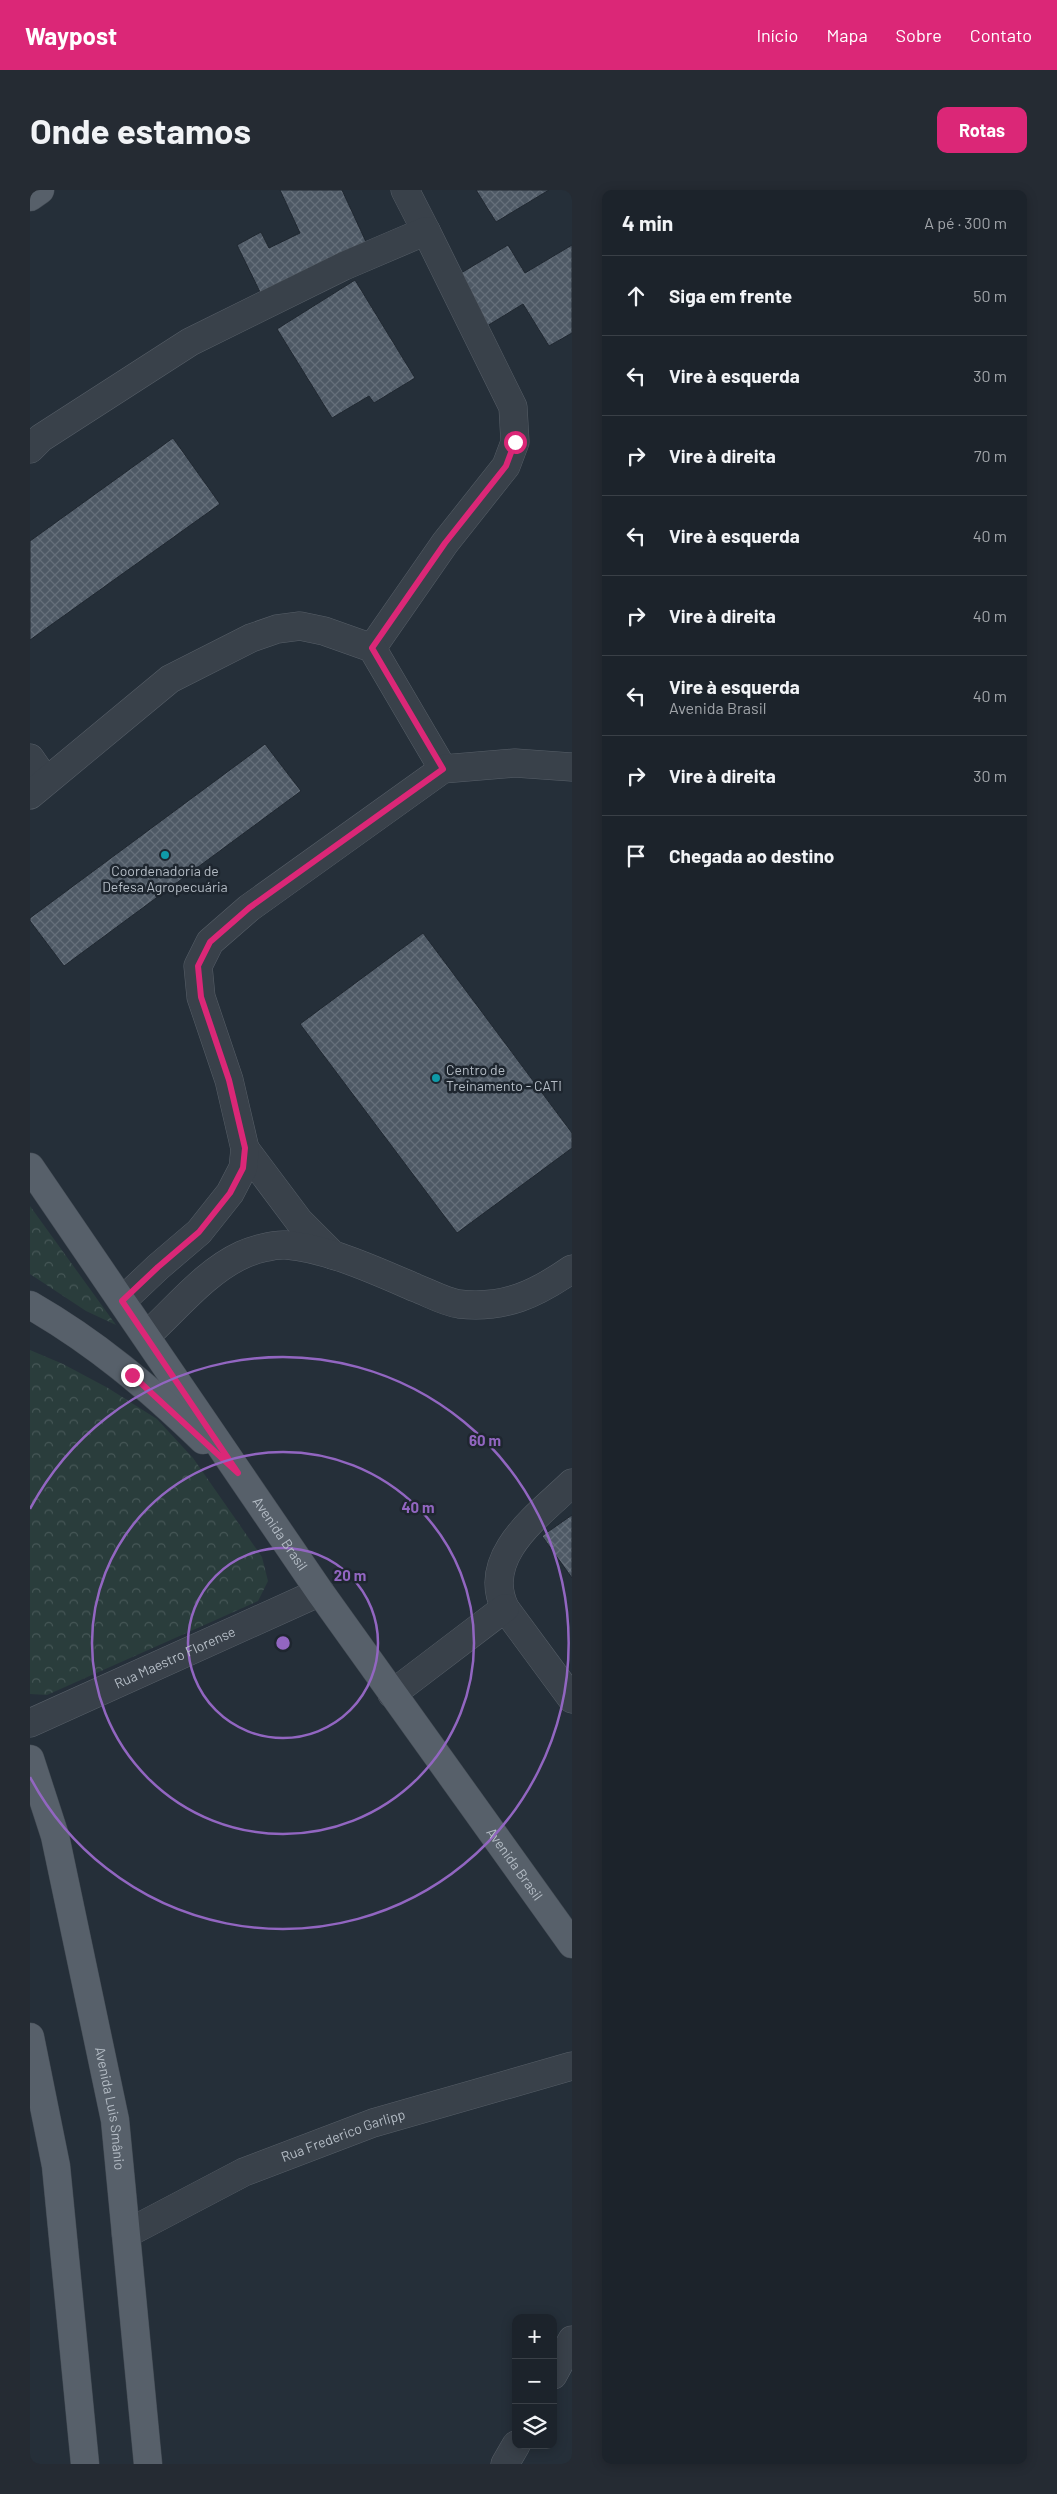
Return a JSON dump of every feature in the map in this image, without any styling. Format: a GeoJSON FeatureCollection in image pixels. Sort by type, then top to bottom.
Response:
{"type":"FeatureCollection","features":[{"type":"Feature","properties":{"kind":"main road"},"geometry":{"type":"LineString","coordinates":[[30,197],[40,190]]}},
{"type":"Feature","properties":{"kind":"main road","name":"Avenida Brasil"},"geometry":{"type":"LineString","coordinates":[[30,1167],[320,1592],[572,1944]]}},
{"type":"Feature","properties":{"kind":"main road"},"geometry":{"type":"LineString","coordinates":[[30,1305],[74,1330],[132,1375],[238,1473]]}},
{"type":"Feature","properties":{"kind":"main road","name":"Avenida Luis Smânio"},"geometry":{"type":"LineString","coordinates":[[30,1759],[55,1836],[115,2120],[148,2464]]}},
{"type":"Feature","properties":{"kind":"main road"},"geometry":{"type":"LineString","coordinates":[[30,2037],[56,2166],[85,2464]]}},
{"type":"Feature","properties":{"kind":"street"},"geometry":{"type":"LineString","coordinates":[[372,648],[445,543],[506,466],[515,442],[513,407],[405,190]]}},
{"type":"Feature","properties":{"kind":"street"},"geometry":{"type":"LineString","coordinates":[[30,449],[41,438],[190,342],[344,266],[426,231]]}},
{"type":"Feature","properties":{"kind":"street"},"geometry":{"type":"LineString","coordinates":[[30,758],[38,788],[170,679],[251,638],[277,629],[300,626],[324,631],[372,648],[443,769]]}},
{"type":"Feature","properties":{"kind":"street"},"geometry":{"type":"LineString","coordinates":[[122,1301],[199,1232],[230,1193],[243,1168],[245,1148],[229,1080],[201,997],[198,966],[210,942],[249,908],[443,769],[515,763],[572,767]]}},
{"type":"Feature","properties":{"kind":"street"},"geometry":{"type":"LineString","coordinates":[[245,1148],[299,1221],[336,1257]]}},
{"type":"Feature","properties":{"kind":"street"},"geometry":{"type":"LineString","coordinates":[[146,1336],[190,1294],[224,1266],[243,1255],[285,1245],[336,1257],[366,1267],[458,1304],[498,1303],[519,1299],[542,1289],[572,1269]]}},
{"type":"Feature","properties":{"kind":"street"},"geometry":{"type":"LineString","coordinates":[[572,1483],[522,1530],[508,1550],[498,1579],[499,1596],[505,1608],[572,1699]]}},
{"type":"Feature","properties":{"kind":"street","name":"Rua Maestro Florense"},"geometry":{"type":"LineString","coordinates":[[30,1723],[320,1592]]}},
{"type":"Feature","properties":{"kind":"street"},"geometry":{"type":"LineString","coordinates":[[392,1694],[505,1608]]}},
{"type":"Feature","properties":{"kind":"street","name":"Rua Frederico Garlipp"},"geometry":{"type":"LineString","coordinates":[[126,2234],[244,2172],[373,2123],[572,2066]]}},
{"type":"Feature","properties":{"kind":"street"},"geometry":{"type":"LineString","coordinates":[[557,2368],[572,2340]]}},
{"type":"Feature","properties":{"kind":"street"},"geometry":{"type":"LineString","coordinates":[[505,2464],[514,2449]]}},
{"type":"Feature","properties":{"kind":"green space"},"geometry":{"type":"Polygon","coordinates":[[[30,1206],[116,1325],[86,1311],[30,1274],[30,1206]]]}},
{"type":"Feature","properties":{"kind":"green space"},"geometry":{"type":"Polygon","coordinates":[[[30,1350],[63,1364],[108,1388],[157,1419],[193,1458],[262,1557],[268,1581],[258,1601],[47,1695],[30,1694],[30,1350]]]}},
{"type":"Feature","properties":{"kind":"building"},"geometry":{"type":"Polygon","coordinates":[[[280,190],[342,190],[367,244],[261,294],[237,245],[261,232],[269,248],[300,233],[280,190]]]}},
{"type":"Feature","properties":{"kind":"building"},"geometry":{"type":"Polygon","coordinates":[[[476,190],[549,190],[496,222],[476,190]]]}},
{"type":"Feature","properties":{"kind":"building"},"geometry":{"type":"Polygon","coordinates":[[[508,245],[525,273],[572,245],[572,333],[549,346],[523,304],[487,326],[456,276],[508,245]]]}},
{"type":"Feature","properties":{"kind":"building"},"geometry":{"type":"Polygon","coordinates":[[[355,280],[415,378],[374,403],[369,396],[332,418],[277,329],[355,280]]]}},
{"type":"Feature","properties":{"kind":"building"},"geometry":{"type":"Polygon","coordinates":[[[173,438],[220,504],[30,640],[30,541],[173,438]]]}},
{"type":"Feature","properties":{"kind":"building","name":"Coordenadoria de Defesa Agropecuária"},"geometry":{"type":"Polygon","coordinates":[[[265,744],[301,791],[64,966],[30,921],[30,918],[265,744]]]}},
{"type":"Feature","properties":{"kind":"building","name":"Centro de Treinamento - CATI"},"geometry":{"type":"Polygon","coordinates":[[[423,933],[572,1133],[572,1148],[457,1233],[300,1024],[423,933]]]}},
{"type":"Feature","properties":{"kind":"building"},"geometry":{"type":"Polygon","coordinates":[[[572,1515],[572,1578],[542,1536],[572,1515]]]}},
{"type":"Feature","properties":{"kind":"place","name":"Coordenadoria de Defesa Agropecuária"},"geometry":{"type":"Point","coordinates":[165,855]}},
{"type":"Feature","properties":{"kind":"place","name":"Centro de Treinamento - CATI"},"geometry":{"type":"Point","coordinates":[436,1078]}},
{"type":"Feature","properties":{"kind":"route"},"geometry":{"type":"LineString","coordinates":[[132,1375],[238,1473],[122,1301],[199,1232],[230,1193],[243,1168],[245,1148],[229,1080],[213,1038],[201,997],[198,966],[210,942],[249,908],[443,769],[372,648],[445,543],[506,466],[515,442]]}}]}
